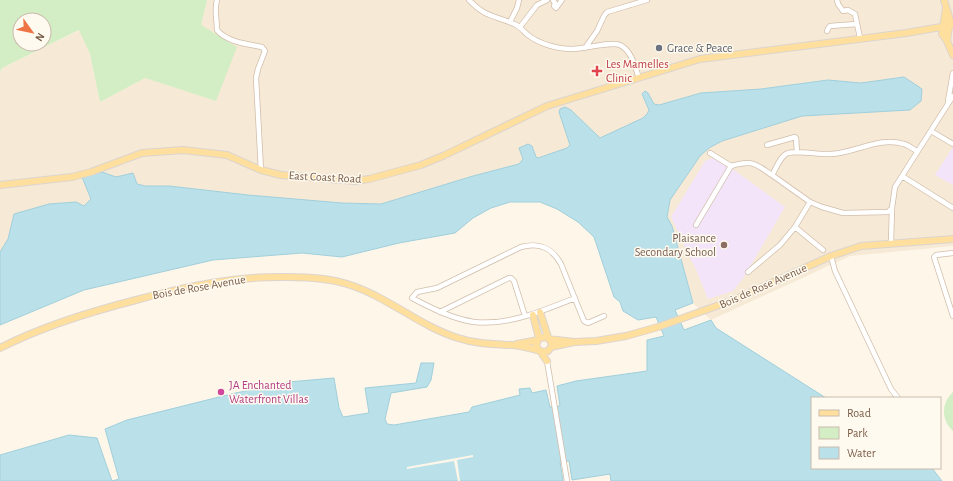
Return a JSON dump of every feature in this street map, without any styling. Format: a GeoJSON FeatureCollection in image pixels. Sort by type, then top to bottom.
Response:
{"type":"FeatureCollection","features":[{"type":"Feature","properties":{"kind":"main road"},"geometry":{"type":"LineString","coordinates":[[944,0],[948,27],[943,36],[947,41],[953,55]]}},
{"type":"Feature","properties":{"kind":"main road","name":"East Coast Road"},"geometry":{"type":"LineString","coordinates":[[0,185],[72,177],[91,172],[142,153],[183,150],[227,155],[261,170],[281,175],[355,180],[390,174],[421,165],[547,106],[700,59],[948,27]]}},
{"type":"Feature","properties":{"kind":"main road","name":"Bois de Rose Avenue"},"geometry":{"type":"LineString","coordinates":[[550,348],[574,342],[596,341],[626,336],[682,320],[736,299],[831,256],[861,246],[953,240]]}},
{"type":"Feature","properties":{"kind":"main road","name":"Bois de Rose Avenue"},"geometry":{"type":"LineString","coordinates":[[0,348],[30,334],[77,316],[157,294],[224,280],[304,277],[348,284],[368,292],[428,325],[458,338],[487,344],[513,345],[539,350]]}},
{"type":"Feature","properties":{"kind":"main road"},"geometry":{"type":"LineString","coordinates":[[540,312],[551,343],[547,361]]}},
{"type":"Feature","properties":{"kind":"main road"},"geometry":{"type":"LineString","coordinates":[[533,314],[538,339],[536,344],[547,361]]}},
{"type":"Feature","properties":{"kind":"main road"},"geometry":{"type":"LineString","coordinates":[[538,339],[544,336],[549,338]]}},
{"type":"Feature","properties":{"kind":"main road","name":"Bois de Rose Avenue"},"geometry":{"type":"LineString","coordinates":[[549,338],[574,342]]}},
{"type":"Feature","properties":{"kind":"main road","name":"Bois de Rose Avenue"},"geometry":{"type":"LineString","coordinates":[[513,345],[538,339]]}},
{"type":"Feature","properties":{"kind":"main road"},"geometry":{"type":"LineString","coordinates":[[539,350],[544,352],[550,348]]}},
{"type":"Feature","properties":{"kind":"street"},"geometry":{"type":"LineString","coordinates":[[217,0],[217,30],[221,34],[243,43],[262,47],[265,51],[256,78],[261,170]]}},
{"type":"Feature","properties":{"kind":"street"},"geometry":{"type":"LineString","coordinates":[[469,0],[485,14],[510,22],[520,27],[529,35],[549,45],[569,49],[585,48],[611,43],[621,45],[629,52],[639,78]]}},
{"type":"Feature","properties":{"kind":"street"},"geometry":{"type":"LineString","coordinates":[[510,22],[519,0]]}},
{"type":"Feature","properties":{"kind":"street"},"geometry":{"type":"LineString","coordinates":[[520,27],[537,5],[547,0]]}},
{"type":"Feature","properties":{"kind":"street"},"geometry":{"type":"LineString","coordinates":[[553,0],[556,8],[562,0]]}},
{"type":"Feature","properties":{"kind":"street"},"geometry":{"type":"LineString","coordinates":[[585,48],[597,31],[607,12],[612,9],[635,5],[647,0]]}},
{"type":"Feature","properties":{"kind":"street"},"geometry":{"type":"LineString","coordinates":[[837,0],[843,11],[848,10],[855,14],[860,38]]}},
{"type":"Feature","properties":{"kind":"street"},"geometry":{"type":"LineString","coordinates":[[827,31],[828,27],[830,26],[857,24]]}},
{"type":"Feature","properties":{"kind":"street"},"geometry":{"type":"LineString","coordinates":[[950,103],[953,74]]}},
{"type":"Feature","properties":{"kind":"street"},"geometry":{"type":"LineString","coordinates":[[891,243],[892,208],[896,187],[953,96]]}},
{"type":"Feature","properties":{"kind":"street"},"geometry":{"type":"LineString","coordinates":[[931,131],[953,144]]}},
{"type":"Feature","properties":{"kind":"street"},"geometry":{"type":"LineString","coordinates":[[767,145],[795,137],[797,152]]}},
{"type":"Feature","properties":{"kind":"street"},"geometry":{"type":"LineString","coordinates":[[772,175],[783,157],[788,153],[797,152],[831,154],[886,142],[904,144],[918,151]]}},
{"type":"Feature","properties":{"kind":"street"},"geometry":{"type":"LineString","coordinates":[[710,153],[731,166]]}},
{"type":"Feature","properties":{"kind":"street"},"geometry":{"type":"LineString","coordinates":[[696,225],[731,166],[744,162],[753,163],[810,202],[822,207],[844,213],[885,213],[892,208]]}},
{"type":"Feature","properties":{"kind":"street"},"geometry":{"type":"LineString","coordinates":[[902,176],[953,208]]}},
{"type":"Feature","properties":{"kind":"street"},"geometry":{"type":"LineString","coordinates":[[748,272],[780,245],[810,202]]}},
{"type":"Feature","properties":{"kind":"street"},"geometry":{"type":"LineString","coordinates":[[794,227],[823,250]]}},
{"type":"Feature","properties":{"kind":"street"},"geometry":{"type":"LineString","coordinates":[[575,298],[533,314],[497,321],[474,322],[440,312],[412,298],[417,292],[437,288],[527,246],[536,245],[550,250],[556,256],[561,264],[575,298],[583,319],[588,323],[604,316]]}},
{"type":"Feature","properties":{"kind":"street"},"geometry":{"type":"LineString","coordinates":[[953,253],[936,255],[934,257],[953,316]]}},
{"type":"Feature","properties":{"kind":"street"},"geometry":{"type":"LineString","coordinates":[[831,256],[834,271],[891,389],[897,397]]}},
{"type":"Feature","properties":{"kind":"street"},"geometry":{"type":"LineString","coordinates":[[440,312],[511,278],[514,281],[524,316]]}},
{"type":"Feature","properties":{"kind":"street"},"geometry":{"type":"LineString","coordinates":[[547,361],[567,481]]}},
{"type":"Feature","properties":{"kind":"shaded area"},"geometry":{"type":"Polygon","coordinates":[[[207,0],[953,0],[953,246],[850,256],[711,320],[693,303],[672,226],[667,217],[670,200],[700,156],[709,148],[722,141],[802,116],[910,110],[904,77],[861,83],[828,80],[761,89],[701,93],[659,105],[654,104],[648,93],[642,94],[649,110],[647,114],[643,118],[603,138],[600,138],[568,108],[559,112],[570,145],[567,148],[538,158],[536,157],[532,146],[520,152],[523,159],[519,164],[473,176],[381,204],[342,203],[248,195],[169,186],[145,186],[137,184],[133,173],[116,177],[102,172],[91,199],[84,206],[14,214],[8,240],[0,252],[0,72],[2,68],[35,52],[52,52],[52,44],[80,30],[90,54],[100,102],[145,78],[216,101],[201,25],[207,0]]]}},
{"type":"Feature","properties":{"kind":"shaded area"},"geometry":{"type":"Polygon","coordinates":[[[953,147],[953,185],[935,175],[953,147]]]}},
{"type":"Feature","properties":{"kind":"shaded area","name":"Plaisance Secondary School"},"geometry":{"type":"Polygon","coordinates":[[[716,157],[785,207],[744,277],[733,291],[708,299],[671,217],[705,161],[716,157]]]}},
{"type":"Feature","properties":{"kind":"green space"},"geometry":{"type":"Polygon","coordinates":[[[0,0],[207,0],[201,25],[237,47],[216,101],[145,78],[100,102],[90,54],[79,30],[52,43],[52,12],[12,12],[12,52],[34,52],[2,68],[0,72],[0,0]]]}},
{"type":"Feature","properties":{"kind":"green space"},"geometry":{"type":"Polygon","coordinates":[[[953,392],[953,431],[946,422],[944,412],[946,401],[953,392]]]}},
{"type":"Feature","properties":{"kind":"water"},"geometry":{"type":"Polygon","coordinates":[[[904,77],[922,89],[921,101],[910,110],[802,116],[722,141],[709,148],[700,156],[670,200],[667,217],[672,226],[693,303],[675,310],[684,330],[711,320],[716,328],[824,397],[811,397],[811,469],[933,469],[942,481],[611,481],[610,474],[572,480],[569,461],[560,462],[563,481],[112,481],[119,479],[105,429],[127,420],[231,394],[288,382],[334,378],[339,408],[343,417],[369,413],[365,388],[416,383],[421,363],[434,363],[431,380],[427,387],[391,393],[385,419],[387,424],[394,425],[469,412],[472,407],[520,395],[519,389],[530,388],[532,393],[546,390],[550,407],[560,406],[557,386],[576,381],[647,371],[647,340],[664,336],[656,317],[638,320],[623,311],[620,302],[614,297],[594,237],[578,222],[557,209],[540,202],[510,202],[491,208],[473,218],[455,233],[399,243],[342,257],[302,253],[213,260],[84,290],[0,325],[0,252],[8,239],[14,214],[49,204],[76,202],[84,206],[91,199],[82,177],[102,172],[116,177],[133,173],[137,184],[145,186],[169,186],[248,195],[342,203],[381,204],[473,176],[519,164],[523,159],[519,148],[528,144],[532,146],[536,157],[538,158],[567,148],[570,145],[559,112],[560,109],[565,107],[571,110],[600,138],[643,118],[647,114],[649,110],[642,94],[645,91],[648,93],[654,104],[659,105],[701,93],[761,89],[828,80],[861,83],[904,77]]]}},
{"type":"Feature","properties":{"kind":"water"},"geometry":{"type":"Polygon","coordinates":[[[69,435],[97,438],[112,481],[0,481],[0,455],[69,435]]]}},
{"type":"Feature","properties":{"kind":"pier"},"geometry":{"type":"Polygon","coordinates":[[[473,455],[473,457],[457,460],[460,481],[458,481],[454,461],[407,469],[407,467],[473,455]]]}},
{"type":"Feature","properties":{"kind":"place","name":"Grace & Peace"},"geometry":{"type":"Point","coordinates":[659,48]}},
{"type":"Feature","properties":{"kind":"place","name":"Les Mamelles Clinic"},"geometry":{"type":"Point","coordinates":[597,71]}},
{"type":"Feature","properties":{"kind":"place","name":"Plaisance Secondary School"},"geometry":{"type":"Point","coordinates":[724,245]}},
{"type":"Feature","properties":{"kind":"place","name":"JA Enchanted Waterfront Villas"},"geometry":{"type":"Point","coordinates":[221,392]}}]}
